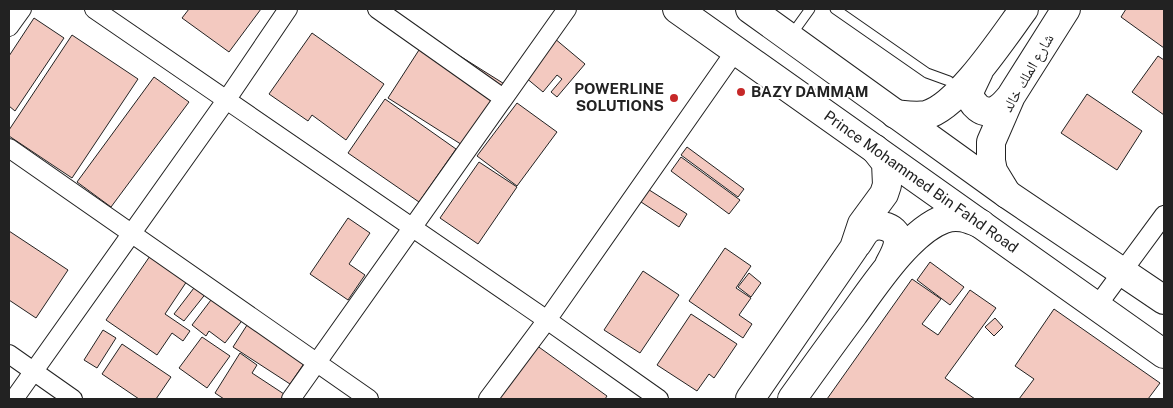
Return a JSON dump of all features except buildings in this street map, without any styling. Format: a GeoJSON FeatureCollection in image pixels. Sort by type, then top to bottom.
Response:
{"type":"FeatureCollection","features":[{"type":"Feature","properties":{"kind":"main road","name":"Prince Mohammed Bin Fahd Road"},"geometry":{"type":"LineString","coordinates":[[677,9],[1164,354]]}},
{"type":"Feature","properties":{"kind":"main road"},"geometry":{"type":"LineString","coordinates":[[750,9],[1007,194],[1164,300]]}},
{"type":"Feature","properties":{"kind":"main road"},"geometry":{"type":"LineString","coordinates":[[895,114],[925,115],[936,111],[946,103],[979,71],[1024,9]]}},
{"type":"Feature","properties":{"kind":"main road","name":"شارع الملك خالد"},"geometry":{"type":"LineString","coordinates":[[1007,194],[993,170],[990,151],[991,142],[1011,96],[1066,9]]}},
{"type":"Feature","properties":{"kind":"main road"},"geometry":{"type":"LineString","coordinates":[[979,71],[969,92],[973,103],[978,108],[984,111],[996,110],[1011,96]]}},
{"type":"Feature","properties":{"kind":"main road"},"geometry":{"type":"LineString","coordinates":[[854,248],[862,224],[884,194],[887,185],[886,163],[875,149]]}},
{"type":"Feature","properties":{"kind":"main road"},"geometry":{"type":"LineString","coordinates":[[792,399],[887,269],[915,239],[931,225],[954,216],[965,217],[981,224]]}},
{"type":"Feature","properties":{"kind":"main road"},"geometry":{"type":"LineString","coordinates":[[750,399],[866,230],[873,226],[887,226],[898,236],[898,245],[887,269]]}},
{"type":"Feature","properties":{"kind":"street"},"geometry":{"type":"LineString","coordinates":[[9,28],[22,9]]}},
{"type":"Feature","properties":{"kind":"street"},"geometry":{"type":"LineString","coordinates":[[94,9],[659,399]]}},
{"type":"Feature","properties":{"kind":"street"},"geometry":{"type":"LineString","coordinates":[[14,399],[227,99],[288,9]]}},
{"type":"Feature","properties":{"kind":"street"},"geometry":{"type":"LineString","coordinates":[[377,9],[503,98]]}},
{"type":"Feature","properties":{"kind":"street"},"geometry":{"type":"LineString","coordinates":[[291,399],[567,9]]}},
{"type":"Feature","properties":{"kind":"street"},"geometry":{"type":"LineString","coordinates":[[488,399],[547,320],[736,50]]}},
{"type":"Feature","properties":{"kind":"street"},"geometry":{"type":"LineString","coordinates":[[9,148],[369,399]]}},
{"type":"Feature","properties":{"kind":"street"},"geometry":{"type":"LineString","coordinates":[[1097,306],[1164,215]]}},
{"type":"Feature","properties":{"kind":"street"},"geometry":{"type":"LineString","coordinates":[[9,354],[73,399]]}},
{"type":"Feature","properties":{"kind":"lane"},"geometry":{"type":"LineString","coordinates":[[790,36],[810,9]]}},
{"type":"Feature","properties":{"kind":"lane"},"geometry":{"type":"LineString","coordinates":[[835,9],[927,73],[949,81]]}},
{"type":"Feature","properties":{"kind":"place","name":"BAZY DAMMAM"},"geometry":{"type":"Point","coordinates":[741,92]}},
{"type":"Feature","properties":{"kind":"place","name":"POWERLINE SOLUTIONS"},"geometry":{"type":"Point","coordinates":[674,98]}}]}
